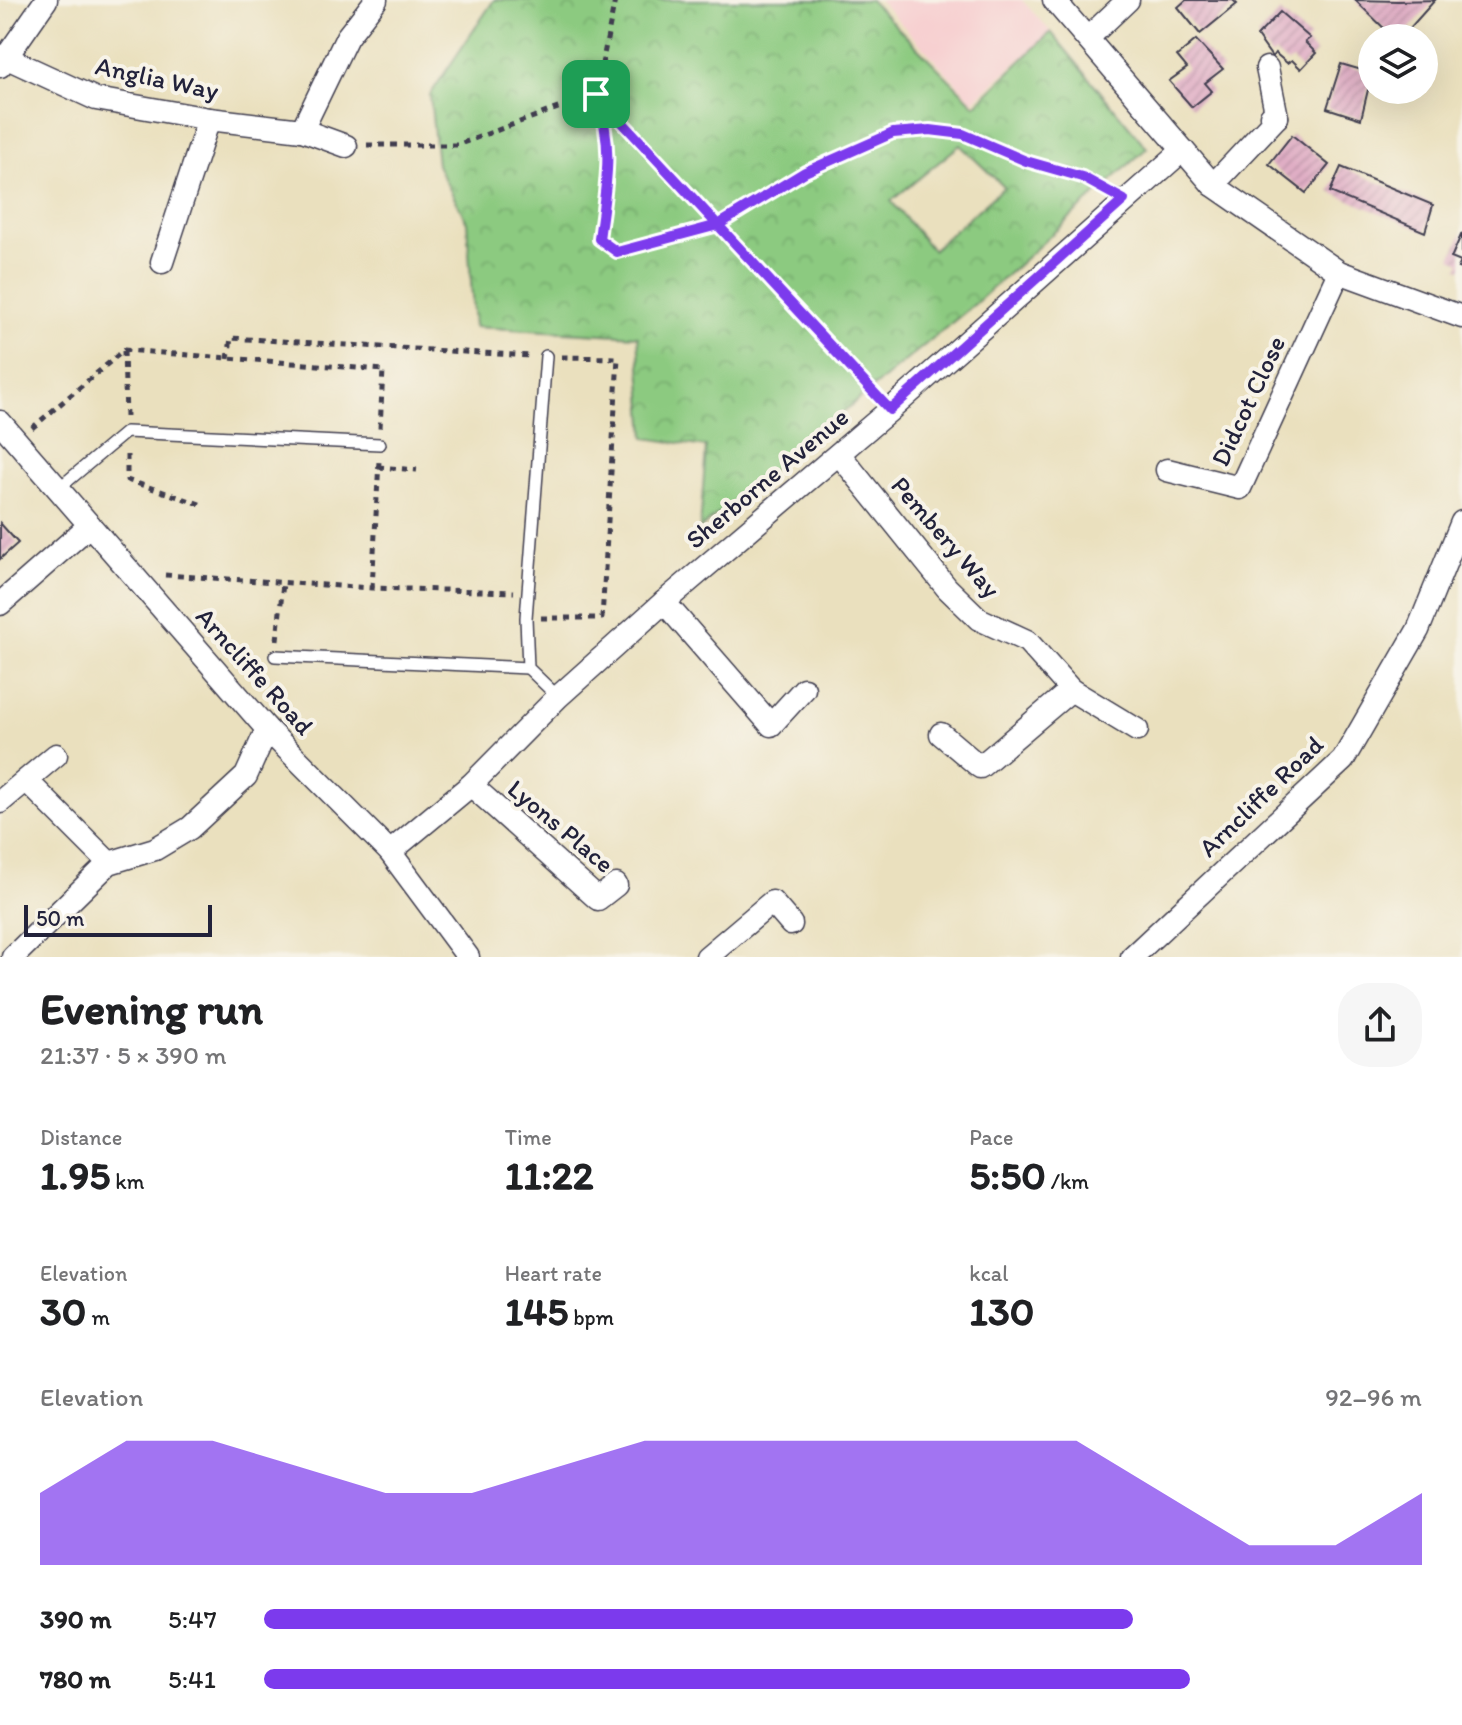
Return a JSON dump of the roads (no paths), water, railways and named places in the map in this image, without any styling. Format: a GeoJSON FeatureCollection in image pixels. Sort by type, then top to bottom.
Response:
{"type":"FeatureCollection","features":[{"type":"Feature","properties":{"kind":"street"},"geometry":{"type":"LineString","coordinates":[[3,62],[46,0]]}},
{"type":"Feature","properties":{"kind":"street"},"geometry":{"type":"LineString","coordinates":[[302,130],[347,37],[376,0]]}},
{"type":"Feature","properties":{"kind":"street"},"geometry":{"type":"LineString","coordinates":[[1054,0],[1089,37],[1213,185],[1339,272],[1462,317]]}},
{"type":"Feature","properties":{"kind":"street"},"geometry":{"type":"LineString","coordinates":[[1089,37],[1128,0]]}},
{"type":"Feature","properties":{"kind":"street","name":"Anglia Way"},"geometry":{"type":"LineString","coordinates":[[3,62],[96,99],[209,119],[302,130],[346,146]]}},
{"type":"Feature","properties":{"kind":"street"},"geometry":{"type":"LineString","coordinates":[[1213,185],[1274,116],[1267,68]]}},
{"type":"Feature","properties":{"kind":"street"},"geometry":{"type":"LineString","coordinates":[[162,262],[209,119]]}},
{"type":"Feature","properties":{"kind":"street","name":"Sherborne Avenue"},"geometry":{"type":"LineString","coordinates":[[390,852],[471,785],[558,697],[664,602],[890,410],[1183,150]]}},
{"type":"Feature","properties":{"kind":"street","name":"Didcot Close"},"geometry":{"type":"LineString","coordinates":[[1167,470],[1240,488],[1339,272]]}},
{"type":"Feature","properties":{"kind":"street","name":"Arncliffe Road"},"geometry":{"type":"LineString","coordinates":[[0,422],[267,729],[390,852],[465,956]]}},
{"type":"Feature","properties":{"kind":"street","name":"Pembery Way"},"geometry":{"type":"LineString","coordinates":[[839,454],[947,588],[979,619],[1027,641],[1071,690],[1137,730]]}},
{"type":"Feature","properties":{"kind":"street","name":"Arncliffe Road"},"geometry":{"type":"LineString","coordinates":[[1138,955],[1343,760],[1418,630],[1462,522]]}},
{"type":"Feature","properties":{"kind":"street"},"geometry":{"type":"LineString","coordinates":[[0,604],[90,525]]}},
{"type":"Feature","properties":{"kind":"street"},"geometry":{"type":"LineString","coordinates":[[664,602],[771,725],[804,689]]}},
{"type":"Feature","properties":{"kind":"street"},"geometry":{"type":"LineString","coordinates":[[941,734],[980,767],[1071,690]]}},
{"type":"Feature","properties":{"kind":"street"},"geometry":{"type":"LineString","coordinates":[[13,957],[109,863],[155,849],[190,828],[246,776],[267,729]]}},
{"type":"Feature","properties":{"kind":"street"},"geometry":{"type":"LineString","coordinates":[[0,802],[56,755]]}},
{"type":"Feature","properties":{"kind":"street"},"geometry":{"type":"LineString","coordinates":[[27,781],[109,863]]}},
{"type":"Feature","properties":{"kind":"street","name":"Lyons Place"},"geometry":{"type":"LineString","coordinates":[[471,785],[598,899],[616,885]]}},
{"type":"Feature","properties":{"kind":"street"},"geometry":{"type":"LineString","coordinates":[[707,957],[772,902],[791,924]]}},
{"type":"Feature","properties":{"kind":"lane"},"geometry":{"type":"LineString","coordinates":[[528,668],[526,618],[546,356]]}},
{"type":"Feature","properties":{"kind":"lane"},"geometry":{"type":"LineString","coordinates":[[58,489],[126,432],[380,444]]}},
{"type":"Feature","properties":{"kind":"lane"},"geometry":{"type":"LineString","coordinates":[[275,656],[528,668],[558,697]]}}]}
